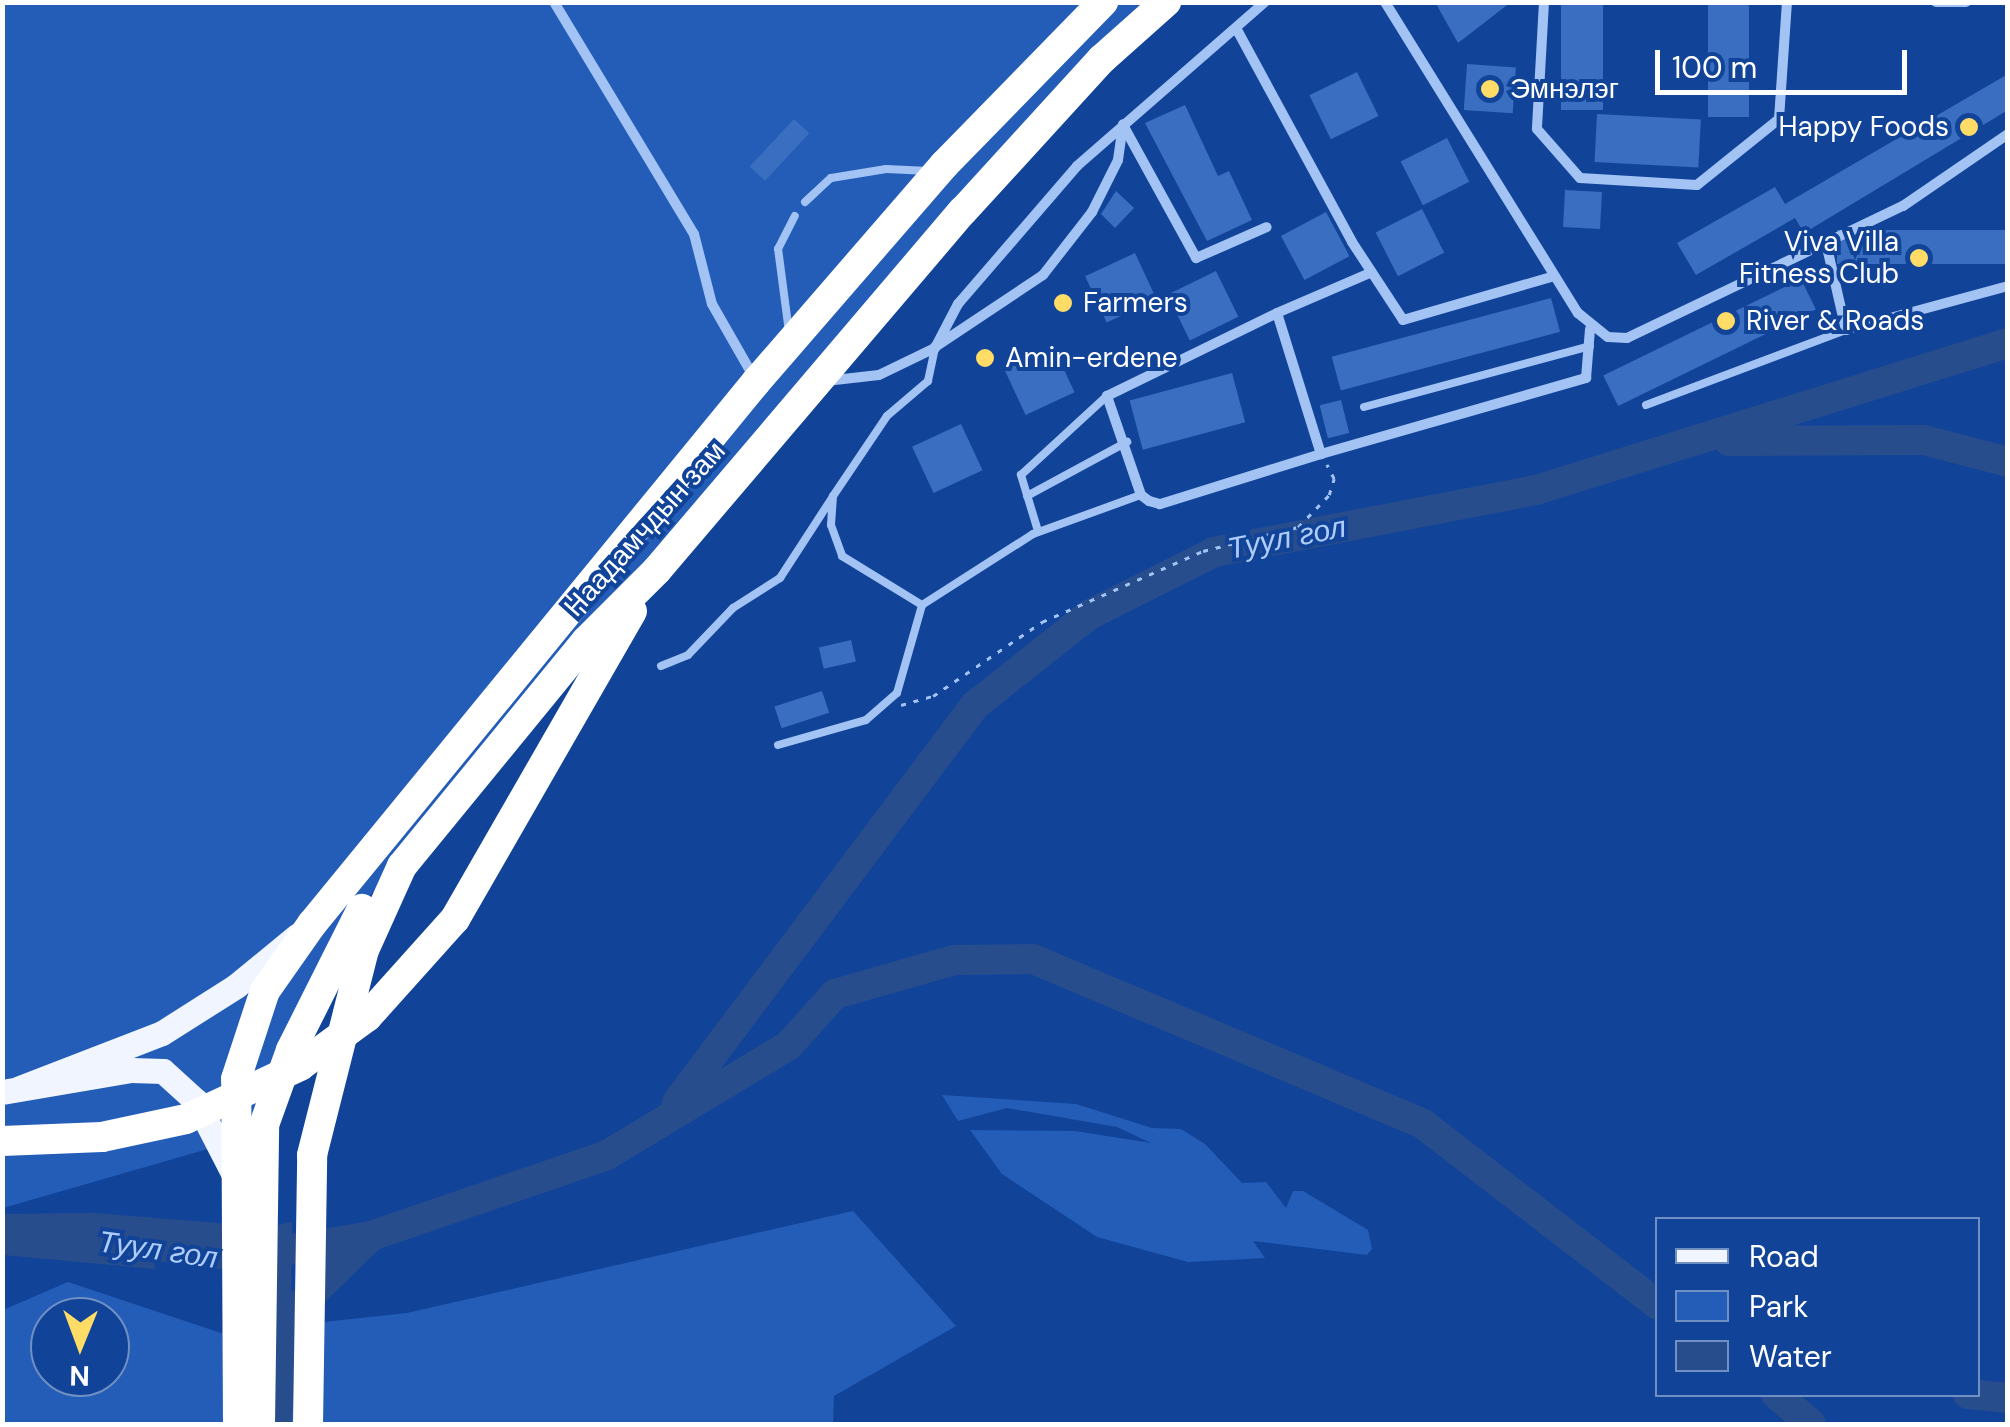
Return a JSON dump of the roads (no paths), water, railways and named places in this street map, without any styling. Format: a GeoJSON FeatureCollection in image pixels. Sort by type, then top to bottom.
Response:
{"type":"FeatureCollection","features":[{"type":"Feature","properties":{"kind":"highway","name":"Наадамчдын зам"},"geometry":{"type":"LineString","coordinates":[[249,1184],[236,1079],[248,1027],[312,924],[791,341],[938,172],[1103,2]]}},
{"type":"Feature","properties":{"kind":"highway","name":"Наадамчдын зам"},"geometry":{"type":"LineString","coordinates":[[308,1424],[309,1178],[354,984],[382,906],[402,866],[511,730],[657,570],[1034,131],[1166,2]]}},
{"type":"Feature","properties":{"kind":"highway"},"geometry":{"type":"LineString","coordinates":[[7,1141],[102,1136],[186,1119],[324,1051],[388,998],[455,919],[657,570]]}},
{"type":"Feature","properties":{"kind":"highway"},"geometry":{"type":"LineString","coordinates":[[238,1424],[249,1184],[270,1104],[374,887],[511,730]]}},
{"type":"Feature","properties":{"kind":"highway"},"geometry":{"type":"LineString","coordinates":[[249,1184],[260,1424]]}},
{"type":"Feature","properties":{"kind":"main road"},"geometry":{"type":"LineString","coordinates":[[11,1090],[126,1050],[202,1010],[312,924]]}},
{"type":"Feature","properties":{"kind":"main road"},"geometry":{"type":"LineString","coordinates":[[11,1090],[131,1070],[163,1071],[196,1101],[249,1184]]}},
{"type":"Feature","properties":{"kind":"street"},"geometry":{"type":"LineString","coordinates":[[554,2],[694,234],[712,304],[756,382]]}},
{"type":"Feature","properties":{"kind":"street"},"geometry":{"type":"LineString","coordinates":[[934,348],[958,304],[1122,124],[1265,2]]}},
{"type":"Feature","properties":{"kind":"street"},"geometry":{"type":"LineString","coordinates":[[1372,272],[1107,396],[1127,442],[1141,495],[1160,504],[1572,384],[1590,368],[1590,329],[1386,2]]}},
{"type":"Feature","properties":{"kind":"street"},"geometry":{"type":"LineString","coordinates":[[1544,2],[1537,129],[1580,178],[1697,186],[1779,118],[1786,2]]}},
{"type":"Feature","properties":{"kind":"street"},"geometry":{"type":"LineString","coordinates":[[1936,2],[1966,2]]}},
{"type":"Feature","properties":{"kind":"street"},"geometry":{"type":"LineString","coordinates":[[1236,28],[1372,272],[1403,320],[1414,321],[1554,276]]}},
{"type":"Feature","properties":{"kind":"street"},"geometry":{"type":"LineString","coordinates":[[820,382],[879,375],[934,348],[1043,275],[1092,212],[1118,160],[1122,124]]}},
{"type":"Feature","properties":{"kind":"street"},"geometry":{"type":"LineString","coordinates":[[1122,124],[1196,258],[1267,227]]}},
{"type":"Feature","properties":{"kind":"street"},"geometry":{"type":"LineString","coordinates":[[1590,329],[1627,338],[1903,206],[2008,134]]}},
{"type":"Feature","properties":{"kind":"street"},"geometry":{"type":"LineString","coordinates":[[1826,243],[1846,330],[1952,306],[2008,286]]}},
{"type":"Feature","properties":{"kind":"street"},"geometry":{"type":"LineString","coordinates":[[1278,313],[1321,454]]}},
{"type":"Feature","properties":{"kind":"lane"},"geometry":{"type":"LineString","coordinates":[[806,202],[831,178],[886,169],[938,172]]}},
{"type":"Feature","properties":{"kind":"lane"},"geometry":{"type":"LineString","coordinates":[[791,341],[778,249],[795,216]]}},
{"type":"Feature","properties":{"kind":"lane"},"geometry":{"type":"LineString","coordinates":[[1646,405],[1846,330]]}},
{"type":"Feature","properties":{"kind":"lane"},"geometry":{"type":"LineString","coordinates":[[1364,407],[1590,346]]}},
{"type":"Feature","properties":{"kind":"lane"},"geometry":{"type":"LineString","coordinates":[[660,666],[688,655],[733,608],[780,578],[887,416],[928,382],[934,348]]}},
{"type":"Feature","properties":{"kind":"lane"},"geometry":{"type":"LineString","coordinates":[[1038,531],[1027,496],[1026,468],[1107,396]]}},
{"type":"Feature","properties":{"kind":"lane"},"geometry":{"type":"LineString","coordinates":[[1027,496],[1127,442]]}},
{"type":"Feature","properties":{"kind":"lane"},"geometry":{"type":"LineString","coordinates":[[778,745],[866,720],[896,693],[922,606],[1038,531],[1141,495]]}},
{"type":"Feature","properties":{"kind":"lane"},"geometry":{"type":"LineString","coordinates":[[834,496],[832,525],[842,556],[922,606]]}},
{"type":"Feature","properties":{"kind":"water"},"geometry":{"type":"Polygon","coordinates":[[[94,1213],[268,1227],[292,1222],[290,1424],[260,1424],[262,1274],[154,1261],[155,1269],[3,1255],[2,1214],[94,1213]]]}},
{"type":"Feature","properties":{"kind":"waterway","name":"Туул гол"},"geometry":{"type":"LineString","coordinates":[[677,1102],[974,706],[1089,615],[1214,552],[1536,490],[2008,343]]}},
{"type":"Feature","properties":{"kind":"waterway"},"geometry":{"type":"LineString","coordinates":[[1729,441],[1924,440],[2008,462]]}},
{"type":"Feature","properties":{"kind":"waterway","name":"Туул гол"},"geometry":{"type":"LineString","coordinates":[[276,1424],[288,1317],[371,1236],[607,1155],[789,1045],[835,994],[954,960],[1033,959],[1423,1124],[1655,1303]]}},
{"type":"Feature","properties":{"kind":"waterway","name":"Туул гол"},"geometry":{"type":"LineString","coordinates":[[253,1256],[371,1236]]}},
{"type":"Feature","properties":{"kind":"waterway","name":"Туул гол"},"geometry":{"type":"LineString","coordinates":[[1980,1395],[2008,1398]]}},
{"type":"Feature","properties":{"kind":"waterway"},"geometry":{"type":"LineString","coordinates":[[1780,1397],[1811,1424]]}},
{"type":"Feature","properties":{"kind":"place","name":"Эмнэлэг"},"geometry":{"type":"Point","coordinates":[1490,89]}},
{"type":"Feature","properties":{"kind":"place","name":"Happy Foods"},"geometry":{"type":"Point","coordinates":[1969,127]}},
{"type":"Feature","properties":{"kind":"place","name":"Viva Villa Fitness Club"},"geometry":{"type":"Point","coordinates":[1919,258]}},
{"type":"Feature","properties":{"kind":"place","name":"Farmers"},"geometry":{"type":"Point","coordinates":[1063,303]}},
{"type":"Feature","properties":{"kind":"place","name":"River & Roads"},"geometry":{"type":"Point","coordinates":[1726,321]}},
{"type":"Feature","properties":{"kind":"place","name":"Amin-erdene"},"geometry":{"type":"Point","coordinates":[985,358]}}]}
